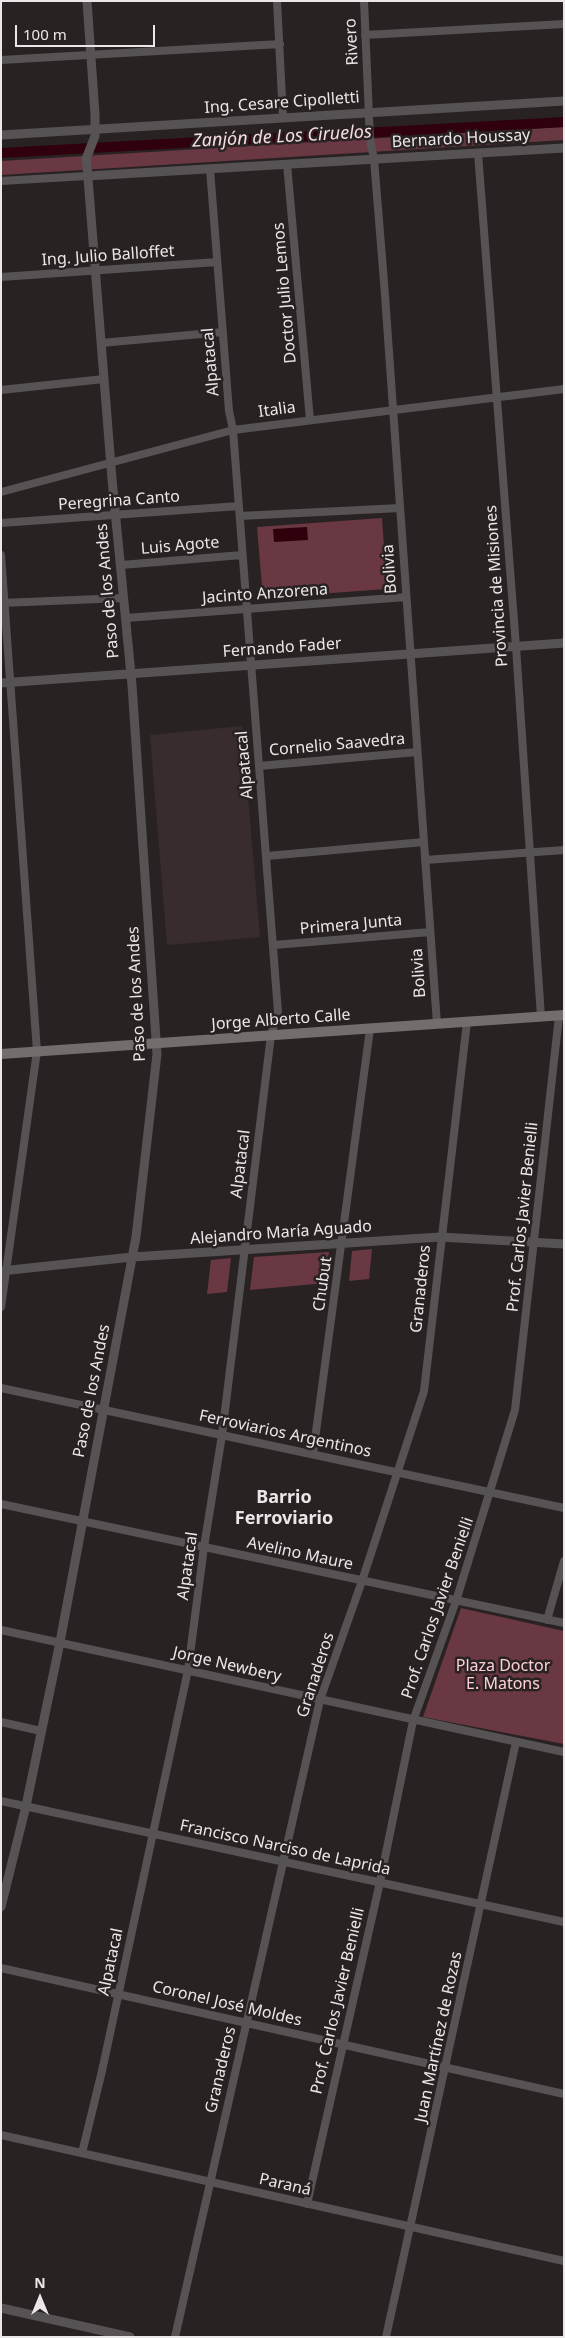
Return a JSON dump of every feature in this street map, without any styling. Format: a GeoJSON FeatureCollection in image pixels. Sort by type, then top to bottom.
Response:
{"type":"FeatureCollection","features":[{"type":"Feature","properties":{"kind":"main road","name":"Jorge Alberto Calle"},"geometry":{"type":"LineString","coordinates":[[1,1054],[562,1015]]}},
{"type":"Feature","properties":{"kind":"street"},"geometry":{"type":"LineString","coordinates":[[86,1],[95,132]]}},
{"type":"Feature","properties":{"kind":"street"},"geometry":{"type":"LineString","coordinates":[[278,1],[283,118]]}},
{"type":"Feature","properties":{"kind":"street","name":"Rivero"},"geometry":{"type":"LineString","coordinates":[[364,1],[370,112]]}},
{"type":"Feature","properties":{"kind":"street"},"geometry":{"type":"LineString","coordinates":[[365,35],[564,24]]}},
{"type":"Feature","properties":{"kind":"street"},"geometry":{"type":"LineString","coordinates":[[1,60],[280,44]]}},
{"type":"Feature","properties":{"kind":"street","name":"Ing. Cesare Cipolletti"},"geometry":{"type":"LineString","coordinates":[[1,135],[95,132],[370,112],[564,101]]}},
{"type":"Feature","properties":{"kind":"street","name":"Bolivia"},"geometry":{"type":"LineString","coordinates":[[370,112],[370,140],[374,160],[393,409],[437,1024]]}},
{"type":"Feature","properties":{"kind":"street","name":"Paso de los Andes"},"geometry":{"type":"LineString","coordinates":[[1,1907],[26,1806],[60,1642],[132,1258],[158,1043],[131,673],[87,176],[86,159],[95,132]]}},
{"type":"Feature","properties":{"kind":"street","name":"Bernardo Houssay"},"geometry":{"type":"LineString","coordinates":[[1,181],[564,148]]}},
{"type":"Feature","properties":{"kind":"street","name":"Provincia de Misiones"},"geometry":{"type":"LineString","coordinates":[[478,153],[516,647],[541,1017]]}},
{"type":"Feature","properties":{"kind":"street","name":"Doctor Julio Lemos"},"geometry":{"type":"LineString","coordinates":[[287,164],[310,420]]}},
{"type":"Feature","properties":{"kind":"street","name":"Alpatacal"},"geometry":{"type":"LineString","coordinates":[[82,2153],[188,1670],[204,1546],[222,1435],[271,1035],[278,1012],[240,516],[233,430],[229,411],[210,169]]}},
{"type":"Feature","properties":{"kind":"street","name":"Ing. Julio Balloffet"},"geometry":{"type":"LineString","coordinates":[[1,277],[217,262]]}},
{"type":"Feature","properties":{"kind":"street"},"geometry":{"type":"LineString","coordinates":[[101,343],[223,332]]}},
{"type":"Feature","properties":{"kind":"street"},"geometry":{"type":"LineString","coordinates":[[1,390],[104,379]]}},
{"type":"Feature","properties":{"kind":"street","name":"Italia"},"geometry":{"type":"LineString","coordinates":[[1,492],[233,430],[564,389]]}},
{"type":"Feature","properties":{"kind":"street","name":"Peregrina Canto"},"geometry":{"type":"LineString","coordinates":[[1,523],[239,506]]}},
{"type":"Feature","properties":{"kind":"street"},"geometry":{"type":"LineString","coordinates":[[240,516],[400,508]]}},
{"type":"Feature","properties":{"kind":"street"},"geometry":{"type":"LineString","coordinates":[[1,555],[6,682],[37,1051],[4,1271],[1,1307]]}},
{"type":"Feature","properties":{"kind":"street","name":"Luis Agote"},"geometry":{"type":"LineString","coordinates":[[121,565],[242,555]]}},
{"type":"Feature","properties":{"kind":"street","name":"Jacinto Anzorena"},"geometry":{"type":"LineString","coordinates":[[126,618],[406,597]]}},
{"type":"Feature","properties":{"kind":"street"},"geometry":{"type":"LineString","coordinates":[[3,602],[124,598]]}},
{"type":"Feature","properties":{"kind":"street","name":"Fernando Fader"},"geometry":{"type":"LineString","coordinates":[[6,682],[564,644]]}},
{"type":"Feature","properties":{"kind":"street","name":"Cornelio Saavedra"},"geometry":{"type":"LineString","coordinates":[[259,766],[417,752]]}},
{"type":"Feature","properties":{"kind":"street"},"geometry":{"type":"LineString","coordinates":[[267,856],[424,842]]}},
{"type":"Feature","properties":{"kind":"street"},"geometry":{"type":"LineString","coordinates":[[425,860],[564,850]]}},
{"type":"Feature","properties":{"kind":"street","name":"Primera Junta"},"geometry":{"type":"LineString","coordinates":[[274,945],[430,932]]}},
{"type":"Feature","properties":{"kind":"street","name":"Prof. Carlos Javier Benielli"},"geometry":{"type":"LineString","coordinates":[[307,2204],[380,1882],[413,1721],[456,1601],[491,1492],[517,1398],[562,1015]]}},
{"type":"Feature","properties":{"kind":"street","name":"Granaderos"},"geometry":{"type":"LineString","coordinates":[[175,2337],[320,1700],[362,1581],[424,1391],[440,1237],[467,1022]]}},
{"type":"Feature","properties":{"kind":"street","name":"Chubut"},"geometry":{"type":"LineString","coordinates":[[313,1454],[370,1029]]}},
{"type":"Feature","properties":{"kind":"street","name":"Alejandro María Aguado"},"geometry":{"type":"LineString","coordinates":[[4,1271],[132,1258],[440,1237],[564,1244]]}},
{"type":"Feature","properties":{"kind":"street","name":"Ferroviarios Argentinos"},"geometry":{"type":"LineString","coordinates":[[1,1388],[564,1508]]}},
{"type":"Feature","properties":{"kind":"street","name":"Avelino Maure"},"geometry":{"type":"LineString","coordinates":[[1,1504],[564,1623]]}},
{"type":"Feature","properties":{"kind":"street"},"geometry":{"type":"LineString","coordinates":[[546,1620],[564,1561]]}},
{"type":"Feature","properties":{"kind":"street","name":"Jorge Newbery"},"geometry":{"type":"LineString","coordinates":[[1,1630],[413,1721],[564,1752]]}},
{"type":"Feature","properties":{"kind":"street"},"geometry":{"type":"LineString","coordinates":[[1,1722],[41,1731]]}},
{"type":"Feature","properties":{"kind":"street","name":"Juan Martínez de Rozas"},"geometry":{"type":"LineString","coordinates":[[386,2337],[516,1742]]}},
{"type":"Feature","properties":{"kind":"street","name":"Francisco Narciso de Laprida"},"geometry":{"type":"LineString","coordinates":[[1,1801],[564,1922]]}},
{"type":"Feature","properties":{"kind":"street","name":"Coronel José Moldes"},"geometry":{"type":"LineString","coordinates":[[1,1968],[564,2094]]}},
{"type":"Feature","properties":{"kind":"street","name":"Paraná"},"geometry":{"type":"LineString","coordinates":[[1,2135],[564,2261]]}},
{"type":"Feature","properties":{"kind":"street"},"geometry":{"type":"LineString","coordinates":[[1,2308],[130,2337]]}},
{"type":"Feature","properties":{"kind":"shaded area"},"geometry":{"type":"Polygon","coordinates":[[[307,527],[308,540],[274,542],[273,529],[307,527]]]}},
{"type":"Feature","properties":{"kind":"shaded area"},"geometry":{"type":"Polygon","coordinates":[[[242,726],[260,937],[167,945],[150,735],[242,726]]]}},
{"type":"Feature","properties":{"kind":"green space"},"geometry":{"type":"Polygon","coordinates":[[[564,127],[564,140],[1,175],[1,161],[564,127]]]}},
{"type":"Feature","properties":{"kind":"green space"},"geometry":{"type":"Polygon","coordinates":[[[382,518],[387,589],[263,598],[257,527],[382,518]]]}},
{"type":"Feature","properties":{"kind":"green space"},"geometry":{"type":"Polygon","coordinates":[[[372,1249],[369,1279],[349,1281],[352,1251],[372,1249]]]}},
{"type":"Feature","properties":{"kind":"green space"},"geometry":{"type":"Polygon","coordinates":[[[329,1252],[326,1283],[250,1290],[254,1257],[329,1252]]]}},
{"type":"Feature","properties":{"kind":"green space"},"geometry":{"type":"Polygon","coordinates":[[[231,1258],[227,1292],[207,1294],[211,1260],[231,1258]]]}},
{"type":"Feature","properties":{"kind":"green space","name":"Plaza Doctor E. Matons"},"geometry":{"type":"Polygon","coordinates":[[[461,1608],[564,1631],[564,1744],[423,1717],[461,1608]]]}},
{"type":"Feature","properties":{"kind":"waterway","name":"Zanjón de Los Ciruelos"},"geometry":{"type":"LineString","coordinates":[[1,153],[564,122]]}},
{"type":"Feature","properties":{"kind":"district","name":"Barrio Ferroviario"},"geometry":{"type":"Point","coordinates":[284,1508]}}]}
